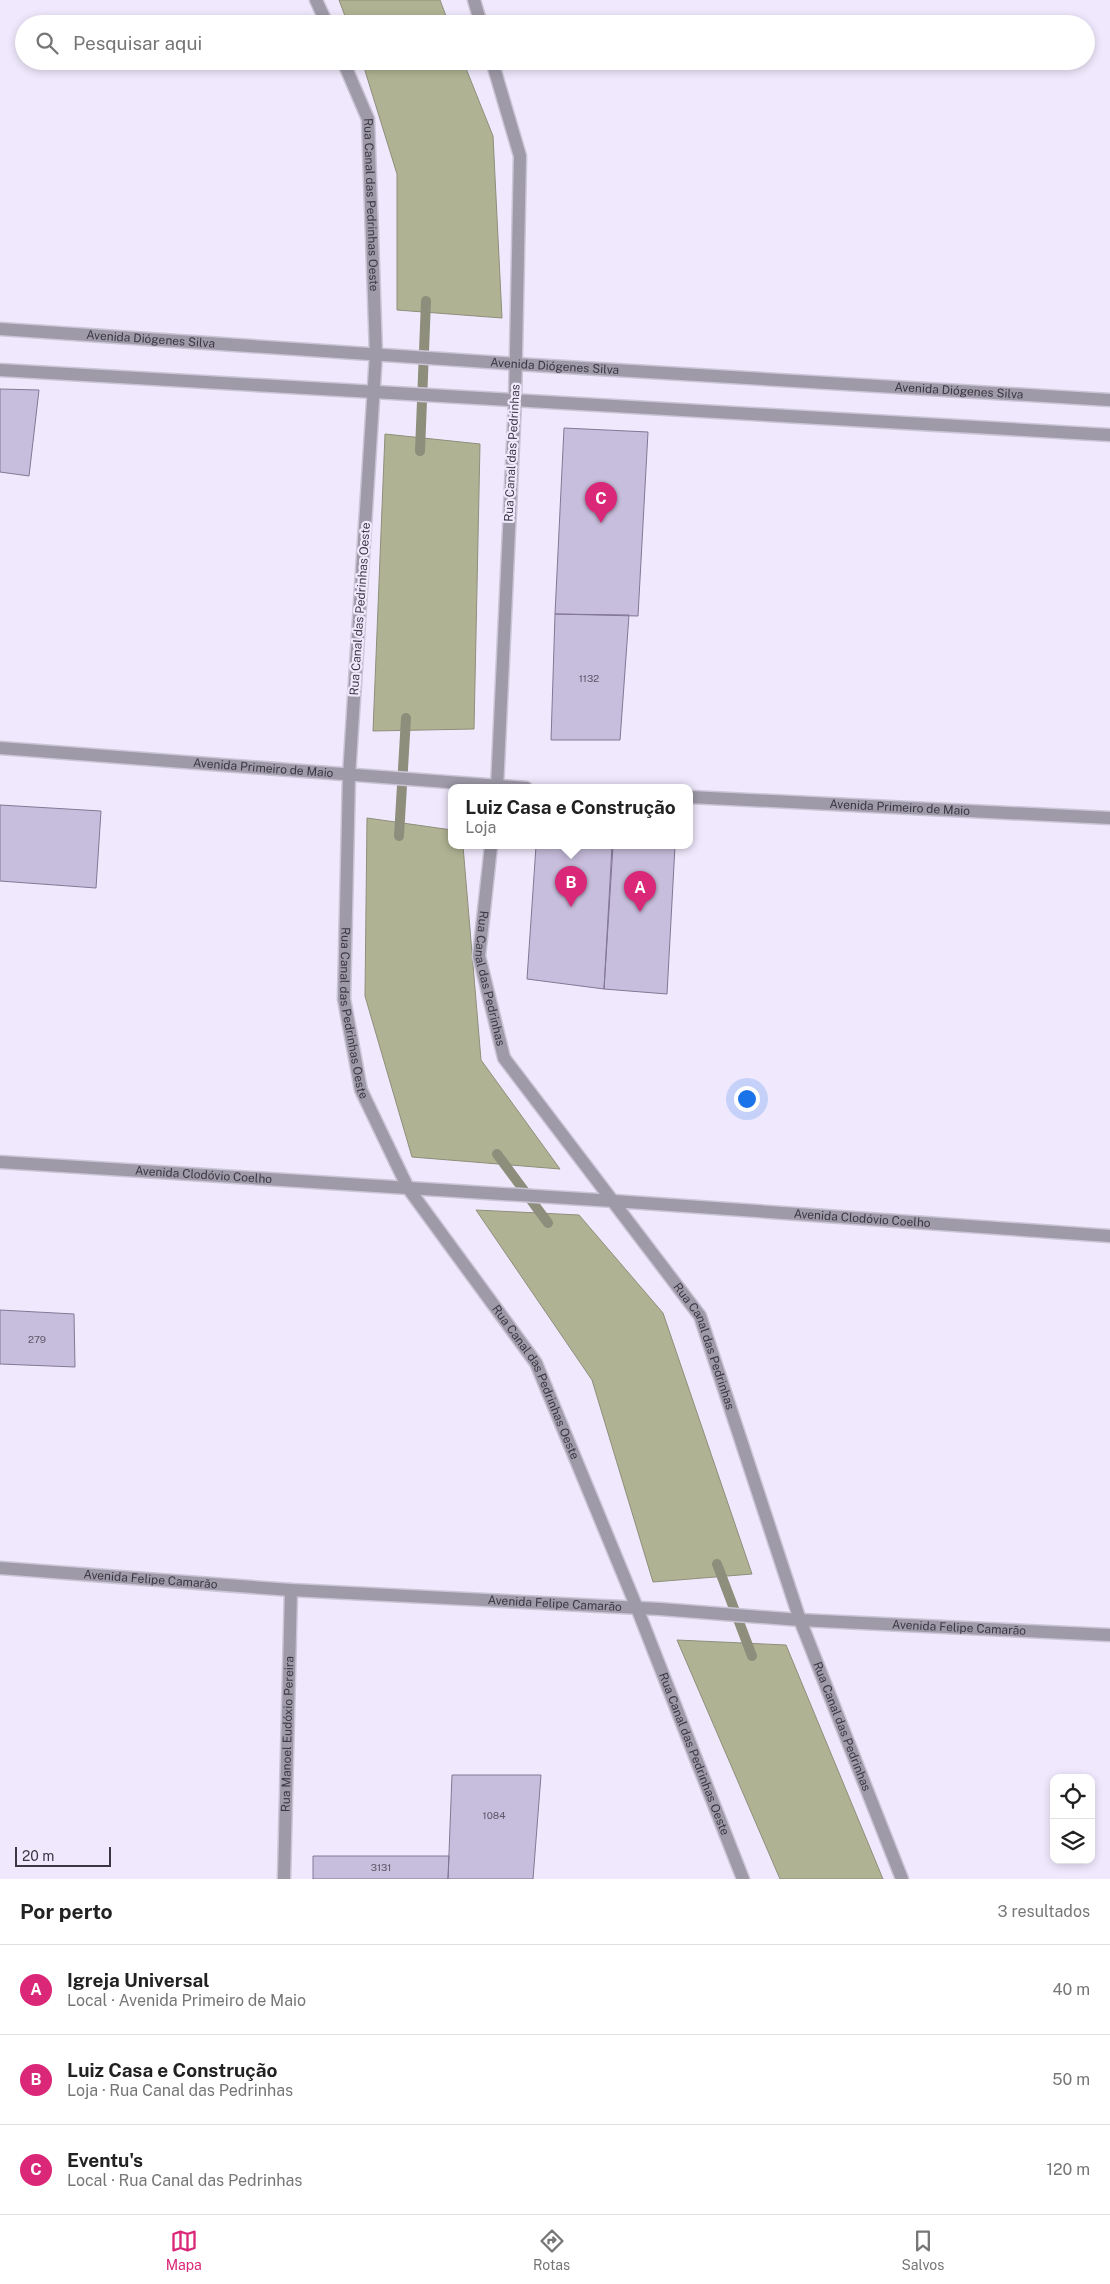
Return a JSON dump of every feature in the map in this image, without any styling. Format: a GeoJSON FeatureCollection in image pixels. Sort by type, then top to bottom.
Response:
{"type":"FeatureCollection","features":[{"type":"Feature","properties":{"kind":"street"},"geometry":{"type":"LineString","coordinates":[[316,0],[322,15]]}},
{"type":"Feature","properties":{"kind":"street"},"geometry":{"type":"LineString","coordinates":[[474,0],[478,15]]}},
{"type":"Feature","properties":{"kind":"street","name":"Rua Canal das Pedrinhas Oeste"},"geometry":{"type":"LineString","coordinates":[[347,70],[368,119],[376,354],[349,776],[344,999],[361,1090],[408,1188],[536,1363],[637,1608],[743,1879]]}},
{"type":"Feature","properties":{"kind":"street","name":"Rua Canal das Pedrinhas"},"geometry":{"type":"LineString","coordinates":[[495,70],[520,156],[515,401],[497,784]]}},
{"type":"Feature","properties":{"kind":"street","name":"Avenida Diógenes Silva"},"geometry":{"type":"LineString","coordinates":[[0,329],[482,362],[1110,400]]}},
{"type":"Feature","properties":{"kind":"street"},"geometry":{"type":"LineString","coordinates":[[0,370],[1110,435]]}},
{"type":"Feature","properties":{"kind":"street","name":"Avenida Primeiro de Maio"},"geometry":{"type":"LineString","coordinates":[[0,748],[461,784]]}},
{"type":"Feature","properties":{"kind":"street","name":"Avenida Primeiro de Maio"},"geometry":{"type":"LineString","coordinates":[[693,797],[1110,818]]}},
{"type":"Feature","properties":{"kind":"street","name":"Rua Canal das Pedrinhas"},"geometry":{"type":"LineString","coordinates":[[491,849],[479,956],[504,1058],[700,1316],[800,1620],[902,1879]]}},
{"type":"Feature","properties":{"kind":"street","name":"Avenida Clodóvio Coelho"},"geometry":{"type":"LineString","coordinates":[[0,1162],[614,1201],[1110,1236]]}},
{"type":"Feature","properties":{"kind":"street","name":"Avenida Felipe Camarão"},"geometry":{"type":"LineString","coordinates":[[0,1568],[291,1590],[660,1609],[800,1620],[1110,1635]]}},
{"type":"Feature","properties":{"kind":"street","name":"Rua Manoel Eudóxio Pereira"},"geometry":{"type":"LineString","coordinates":[[284,1879],[291,1590]]}},
{"type":"Feature","properties":{"kind":"shaded area"},"geometry":{"type":"Polygon","coordinates":[[[339,0],[440,0],[446,15],[345,15],[339,0]]]}},
{"type":"Feature","properties":{"kind":"shaded area"},"geometry":{"type":"Polygon","coordinates":[[[365,70],[467,70],[493,136],[502,318],[397,310],[397,174],[365,70]]]}},
{"type":"Feature","properties":{"kind":"shaded area"},"geometry":{"type":"Polygon","coordinates":[[[385,434],[480,444],[474,729],[373,731],[385,434]]]}},
{"type":"Feature","properties":{"kind":"shaded area"},"geometry":{"type":"Polygon","coordinates":[[[367,818],[448,829],[448,849],[463,849],[481,1060],[560,1169],[412,1157],[365,996],[367,818]]]}},
{"type":"Feature","properties":{"kind":"shaded area"},"geometry":{"type":"Polygon","coordinates":[[[476,1210],[579,1215],[663,1313],[752,1574],[653,1582],[592,1380],[476,1210]]]}},
{"type":"Feature","properties":{"kind":"shaded area"},"geometry":{"type":"Polygon","coordinates":[[[677,1640],[786,1645],[883,1879],[780,1879],[677,1640]]]}},
{"type":"Feature","properties":{"kind":"building"},"geometry":{"type":"Polygon","coordinates":[[[0,389],[39,390],[29,476],[0,472],[0,389]]]}},
{"type":"Feature","properties":{"kind":"building"},"geometry":{"type":"Polygon","coordinates":[[[564,428],[648,432],[638,616],[555,614],[564,428]]]}},
{"type":"Feature","properties":{"kind":"building"},"geometry":{"type":"Polygon","coordinates":[[[555,614],[629,615],[620,740],[551,740],[555,614]]]}},
{"type":"Feature","properties":{"kind":"building"},"geometry":{"type":"Polygon","coordinates":[[[0,805],[101,811],[96,888],[0,881],[0,805]]]}},
{"type":"Feature","properties":{"kind":"building"},"geometry":{"type":"Polygon","coordinates":[[[536,849],[613,849],[604,989],[527,979],[536,849]]]}},
{"type":"Feature","properties":{"kind":"building"},"geometry":{"type":"Polygon","coordinates":[[[612,849],[675,849],[667,994],[604,989],[612,849]]]}},
{"type":"Feature","properties":{"kind":"building"},"geometry":{"type":"Polygon","coordinates":[[[0,1310],[74,1314],[75,1367],[0,1364],[0,1310]]]}},
{"type":"Feature","properties":{"kind":"building"},"geometry":{"type":"Polygon","coordinates":[[[452,1775],[541,1775],[533,1879],[448,1879],[452,1775]]]}},
{"type":"Feature","properties":{"kind":"building"},"geometry":{"type":"Polygon","coordinates":[[[313,1856],[449,1856],[448,1879],[313,1879],[313,1856]]]}},
{"type":"Feature","properties":{"kind":"waterway"},"geometry":{"type":"LineString","coordinates":[[420,451],[426,301]]}},
{"type":"Feature","properties":{"kind":"waterway"},"geometry":{"type":"LineString","coordinates":[[399,836],[406,718]]}},
{"type":"Feature","properties":{"kind":"waterway"},"geometry":{"type":"LineString","coordinates":[[497,1154],[548,1223]]}},
{"type":"Feature","properties":{"kind":"waterway"},"geometry":{"type":"LineString","coordinates":[[717,1564],[752,1656]]}},
{"type":"Feature","properties":{"kind":"place","name":"Eventu's"},"geometry":{"type":"Point","coordinates":[601,523]}},
{"type":"Feature","properties":{"kind":"place","name":"Luiz Casa e Construção"},"geometry":{"type":"Point","coordinates":[571,907]}},
{"type":"Feature","properties":{"kind":"place","name":"Igreja Universal"},"geometry":{"type":"Point","coordinates":[640,912]}}]}
